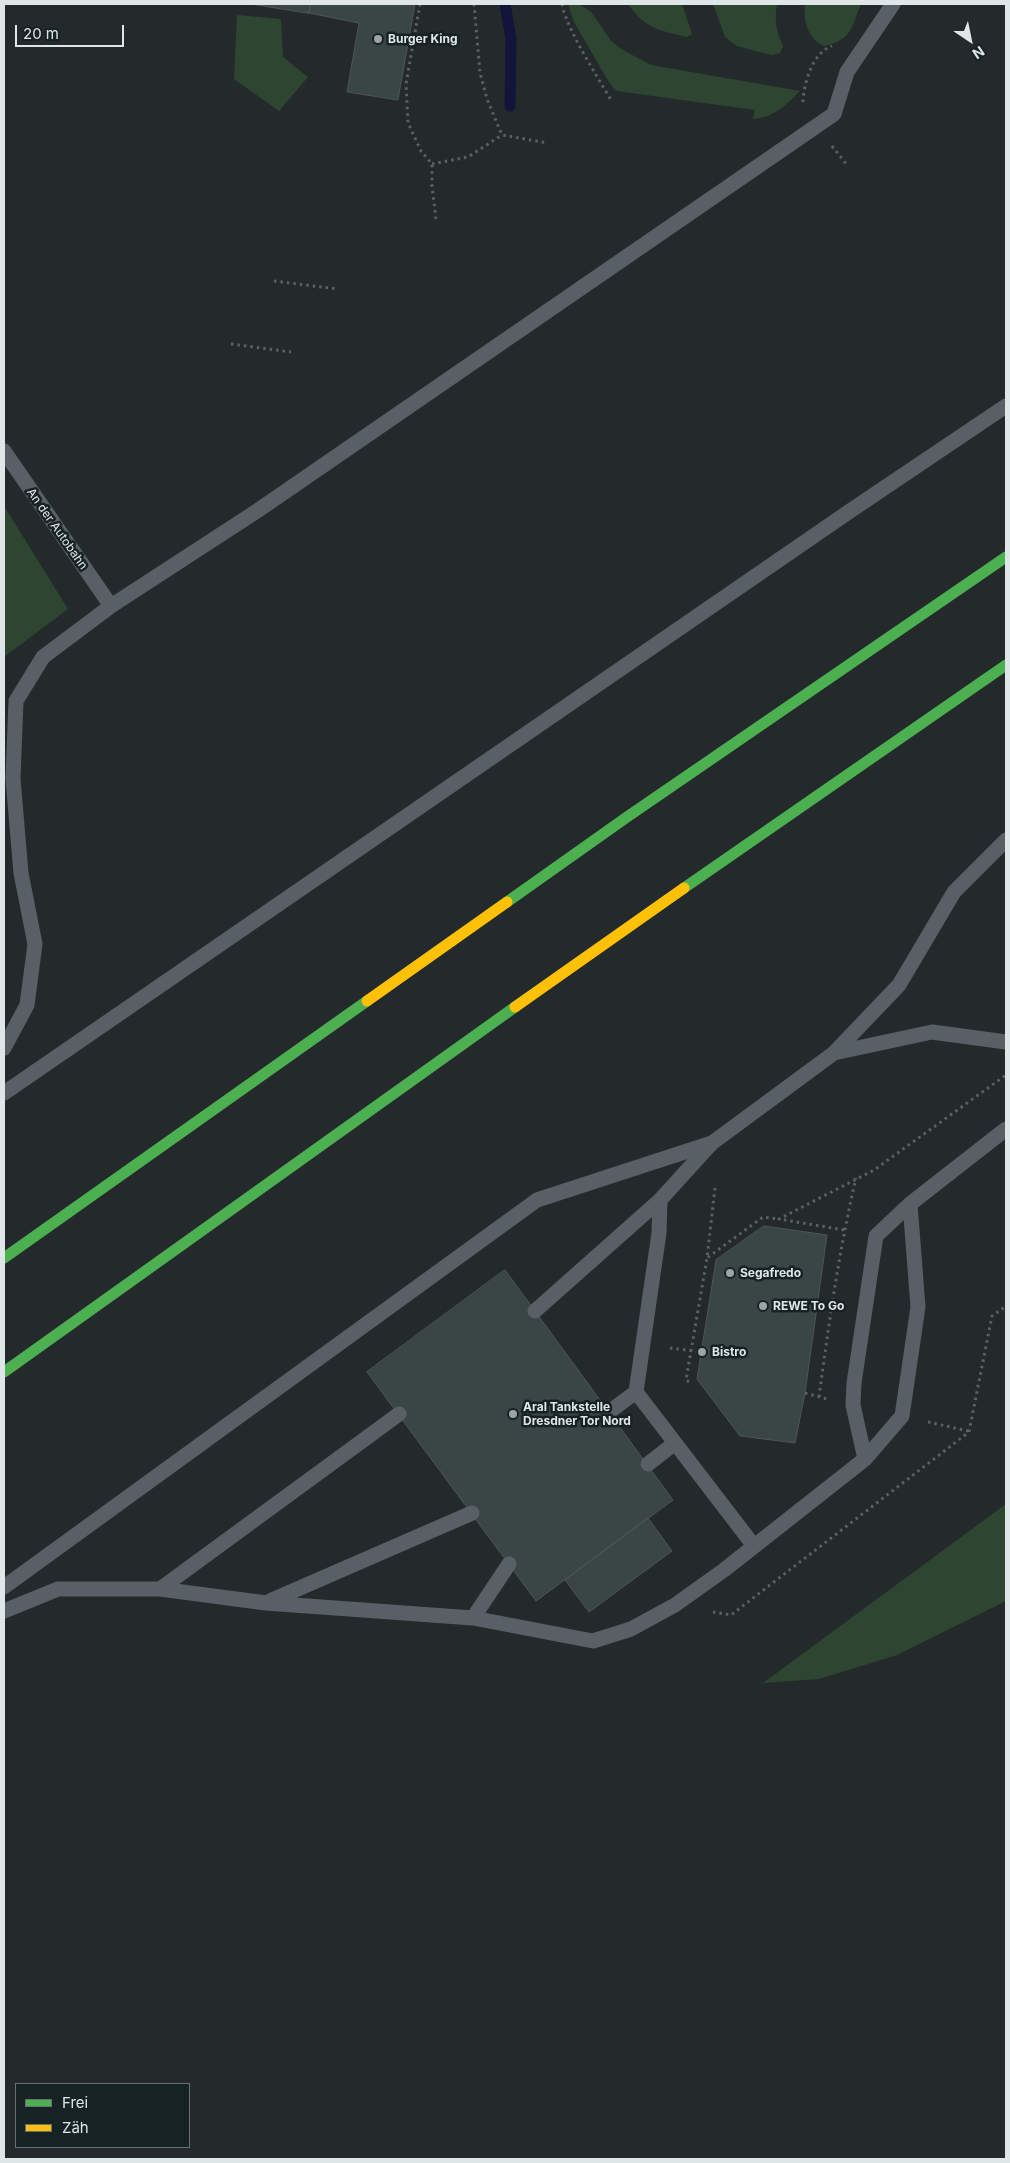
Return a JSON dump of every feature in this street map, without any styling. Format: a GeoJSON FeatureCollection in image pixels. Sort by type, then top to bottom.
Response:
{"type":"FeatureCollection","features":[{"type":"Feature","properties":{"kind":"highway"},"geometry":{"type":"LineString","coordinates":[[4,1258],[627,816],[1006,556]]}},
{"type":"Feature","properties":{"kind":"highway"},"geometry":{"type":"LineString","coordinates":[[4,1372],[615,936],[1006,664]]}},
{"type":"Feature","properties":{"kind":"lane"},"geometry":{"type":"LineString","coordinates":[[4,1048],[28,1005],[35,944],[21,873],[13,780],[16,701],[43,657],[111,606],[257,511],[834,114],[847,72],[893,4]]}},
{"type":"Feature","properties":{"kind":"lane"},"geometry":{"type":"LineString","coordinates":[[4,1092],[1006,406]]}},
{"type":"Feature","properties":{"kind":"lane","name":"An der Autobahn"},"geometry":{"type":"LineString","coordinates":[[4,451],[111,606]]}},
{"type":"Feature","properties":{"kind":"lane"},"geometry":{"type":"LineString","coordinates":[[535,1311],[660,1200],[712,1143],[834,1053],[898,985],[954,892],[1006,840]]}},
{"type":"Feature","properties":{"kind":"lane"},"geometry":{"type":"LineString","coordinates":[[834,1053],[932,1032],[1006,1042]]}},
{"type":"Feature","properties":{"kind":"lane"},"geometry":{"type":"LineString","coordinates":[[865,1459],[853,1405],[876,1236],[910,1204],[1006,1128]]}},
{"type":"Feature","properties":{"kind":"lane"},"geometry":{"type":"LineString","coordinates":[[4,1587],[537,1200],[712,1143]]}},
{"type":"Feature","properties":{"kind":"lane"},"geometry":{"type":"LineString","coordinates":[[609,1412],[636,1392],[659,1233],[660,1200]]}},
{"type":"Feature","properties":{"kind":"lane"},"geometry":{"type":"LineString","coordinates":[[4,1611],[58,1589],[160,1589],[266,1603],[473,1618],[593,1641],[631,1629],[675,1605],[724,1570],[865,1459],[902,1416],[918,1307],[910,1204]]}},
{"type":"Feature","properties":{"kind":"lane"},"geometry":{"type":"LineString","coordinates":[[636,1392],[754,1546]]}},
{"type":"Feature","properties":{"kind":"lane"},"geometry":{"type":"LineString","coordinates":[[160,1589],[399,1414]]}},
{"type":"Feature","properties":{"kind":"lane"},"geometry":{"type":"LineString","coordinates":[[648,1464],[675,1443]]}},
{"type":"Feature","properties":{"kind":"lane"},"geometry":{"type":"LineString","coordinates":[[266,1603],[465,1518],[472,1513]]}},
{"type":"Feature","properties":{"kind":"lane"},"geometry":{"type":"LineString","coordinates":[[473,1618],[509,1564]]}},
{"type":"Feature","properties":{"kind":"path"},"geometry":{"type":"LineString","coordinates":[[420,4],[406,84],[408,123],[421,151],[432,164],[432,186],[436,219]]}},
{"type":"Feature","properties":{"kind":"path"},"geometry":{"type":"LineString","coordinates":[[474,4],[480,74],[487,99],[502,135]]}},
{"type":"Feature","properties":{"kind":"path"},"geometry":{"type":"LineString","coordinates":[[562,4],[564,12],[584,52],[611,100]]}},
{"type":"Feature","properties":{"kind":"path"},"geometry":{"type":"LineString","coordinates":[[432,164],[468,156],[502,135],[548,143]]}},
{"type":"Feature","properties":{"kind":"path"},"geometry":{"type":"LineString","coordinates":[[834,148],[847,165]]}},
{"type":"Feature","properties":{"kind":"path"},"geometry":{"type":"LineString","coordinates":[[274,280],[338,289]]}},
{"type":"Feature","properties":{"kind":"path"},"geometry":{"type":"LineString","coordinates":[[231,344],[292,352]]}},
{"type":"Feature","properties":{"kind":"path"},"geometry":{"type":"LineString","coordinates":[[779,1219],[874,1170],[1006,1074]]}},
{"type":"Feature","properties":{"kind":"path"},"geometry":{"type":"LineString","coordinates":[[819,1397],[828,1323],[844,1230],[856,1178]]}},
{"type":"Feature","properties":{"kind":"path"},"geometry":{"type":"LineString","coordinates":[[688,1382],[686,1380],[707,1258],[715,1188]]}},
{"type":"Feature","properties":{"kind":"path"},"geometry":{"type":"LineString","coordinates":[[707,1258],[764,1217],[844,1230]]}},
{"type":"Feature","properties":{"kind":"path"},"geometry":{"type":"LineString","coordinates":[[643,1344],[702,1352]]}},
{"type":"Feature","properties":{"kind":"green space"},"geometry":{"type":"Polygon","coordinates":[[[568,4],[579,4],[591,12],[612,42],[651,65],[800,91],[784,106],[773,113],[753,119],[755,110],[617,91],[610,84],[574,22],[568,4]]]}},
{"type":"Feature","properties":{"kind":"green space"},"geometry":{"type":"Polygon","coordinates":[[[628,4],[682,4],[692,34],[687,37],[654,27],[640,18],[628,4]]]}},
{"type":"Feature","properties":{"kind":"green space"},"geometry":{"type":"Polygon","coordinates":[[[713,4],[777,4],[776,25],[783,46],[780,53],[771,55],[737,46],[725,37],[713,4]]]}},
{"type":"Feature","properties":{"kind":"green space"},"geometry":{"type":"Polygon","coordinates":[[[805,4],[861,4],[846,36],[824,46],[810,34],[805,17],[805,4]]]}},
{"type":"Feature","properties":{"kind":"green space"},"geometry":{"type":"Polygon","coordinates":[[[237,15],[281,19],[283,57],[308,77],[279,111],[234,79],[237,15]]]}},
{"type":"Feature","properties":{"kind":"green space"},"geometry":{"type":"Polygon","coordinates":[[[4,506],[68,609],[4,657],[4,506]]]}},
{"type":"Feature","properties":{"kind":"green space"},"geometry":{"type":"Polygon","coordinates":[[[1006,1504],[1006,1601],[897,1655],[819,1679],[763,1683],[1006,1504]]]}},
{"type":"Feature","properties":{"kind":"building"},"geometry":{"type":"Polygon","coordinates":[[[251,4],[311,4],[309,13],[251,4]]]}},
{"type":"Feature","properties":{"kind":"building"},"geometry":{"type":"Polygon","coordinates":[[[311,4],[415,4],[398,100],[347,92],[359,23],[309,13],[311,4]]]}},
{"type":"Feature","properties":{"kind":"building","name":"REWE To Go"},"geometry":{"type":"Polygon","coordinates":[[[764,1226],[827,1235],[805,1393],[795,1443],[740,1436],[697,1379],[716,1260],[764,1226]]]}},
{"type":"Feature","properties":{"kind":"building"},"geometry":{"type":"Polygon","coordinates":[[[505,1270],[673,1500],[536,1601],[367,1372],[505,1270]]]}},
{"type":"Feature","properties":{"kind":"building"},"geometry":{"type":"Polygon","coordinates":[[[648,1518],[672,1551],[589,1612],[565,1580],[648,1518]]]}},
{"type":"Feature","properties":{"kind":"waterway"},"geometry":{"type":"LineString","coordinates":[[505,4],[511,39],[510,106]]}},
{"type":"Feature","properties":{"kind":"traffic: fast"},"geometry":{"type":"LineString","coordinates":[[507,902],[627,817],[1006,557]]}},
{"type":"Feature","properties":{"kind":"traffic: fast"},"geometry":{"type":"LineString","coordinates":[[684,888],[1006,665]]}},
{"type":"Feature","properties":{"kind":"traffic: fast"},"geometry":{"type":"LineString","coordinates":[[4,1258],[367,1001]]}},
{"type":"Feature","properties":{"kind":"traffic: fast"},"geometry":{"type":"LineString","coordinates":[[4,1372],[515,1007]]}},
{"type":"Feature","properties":{"kind":"traffic: slow"},"geometry":{"type":"LineString","coordinates":[[515,1007],[684,888]]}},
{"type":"Feature","properties":{"kind":"traffic: slow"},"geometry":{"type":"LineString","coordinates":[[367,1001],[507,902]]}},
{"type":"Feature","properties":{"kind":"place","name":"Burger King"},"geometry":{"type":"Point","coordinates":[378,39]}},
{"type":"Feature","properties":{"kind":"place","name":"Segafredo"},"geometry":{"type":"Point","coordinates":[730,1273]}},
{"type":"Feature","properties":{"kind":"place","name":"REWE To Go"},"geometry":{"type":"Point","coordinates":[763,1306]}},
{"type":"Feature","properties":{"kind":"place","name":"Bistro"},"geometry":{"type":"Point","coordinates":[702,1352]}},
{"type":"Feature","properties":{"kind":"place","name":"Aral Tankstelle Dresdner Tor Nord"},"geometry":{"type":"Point","coordinates":[513,1414]}}]}
